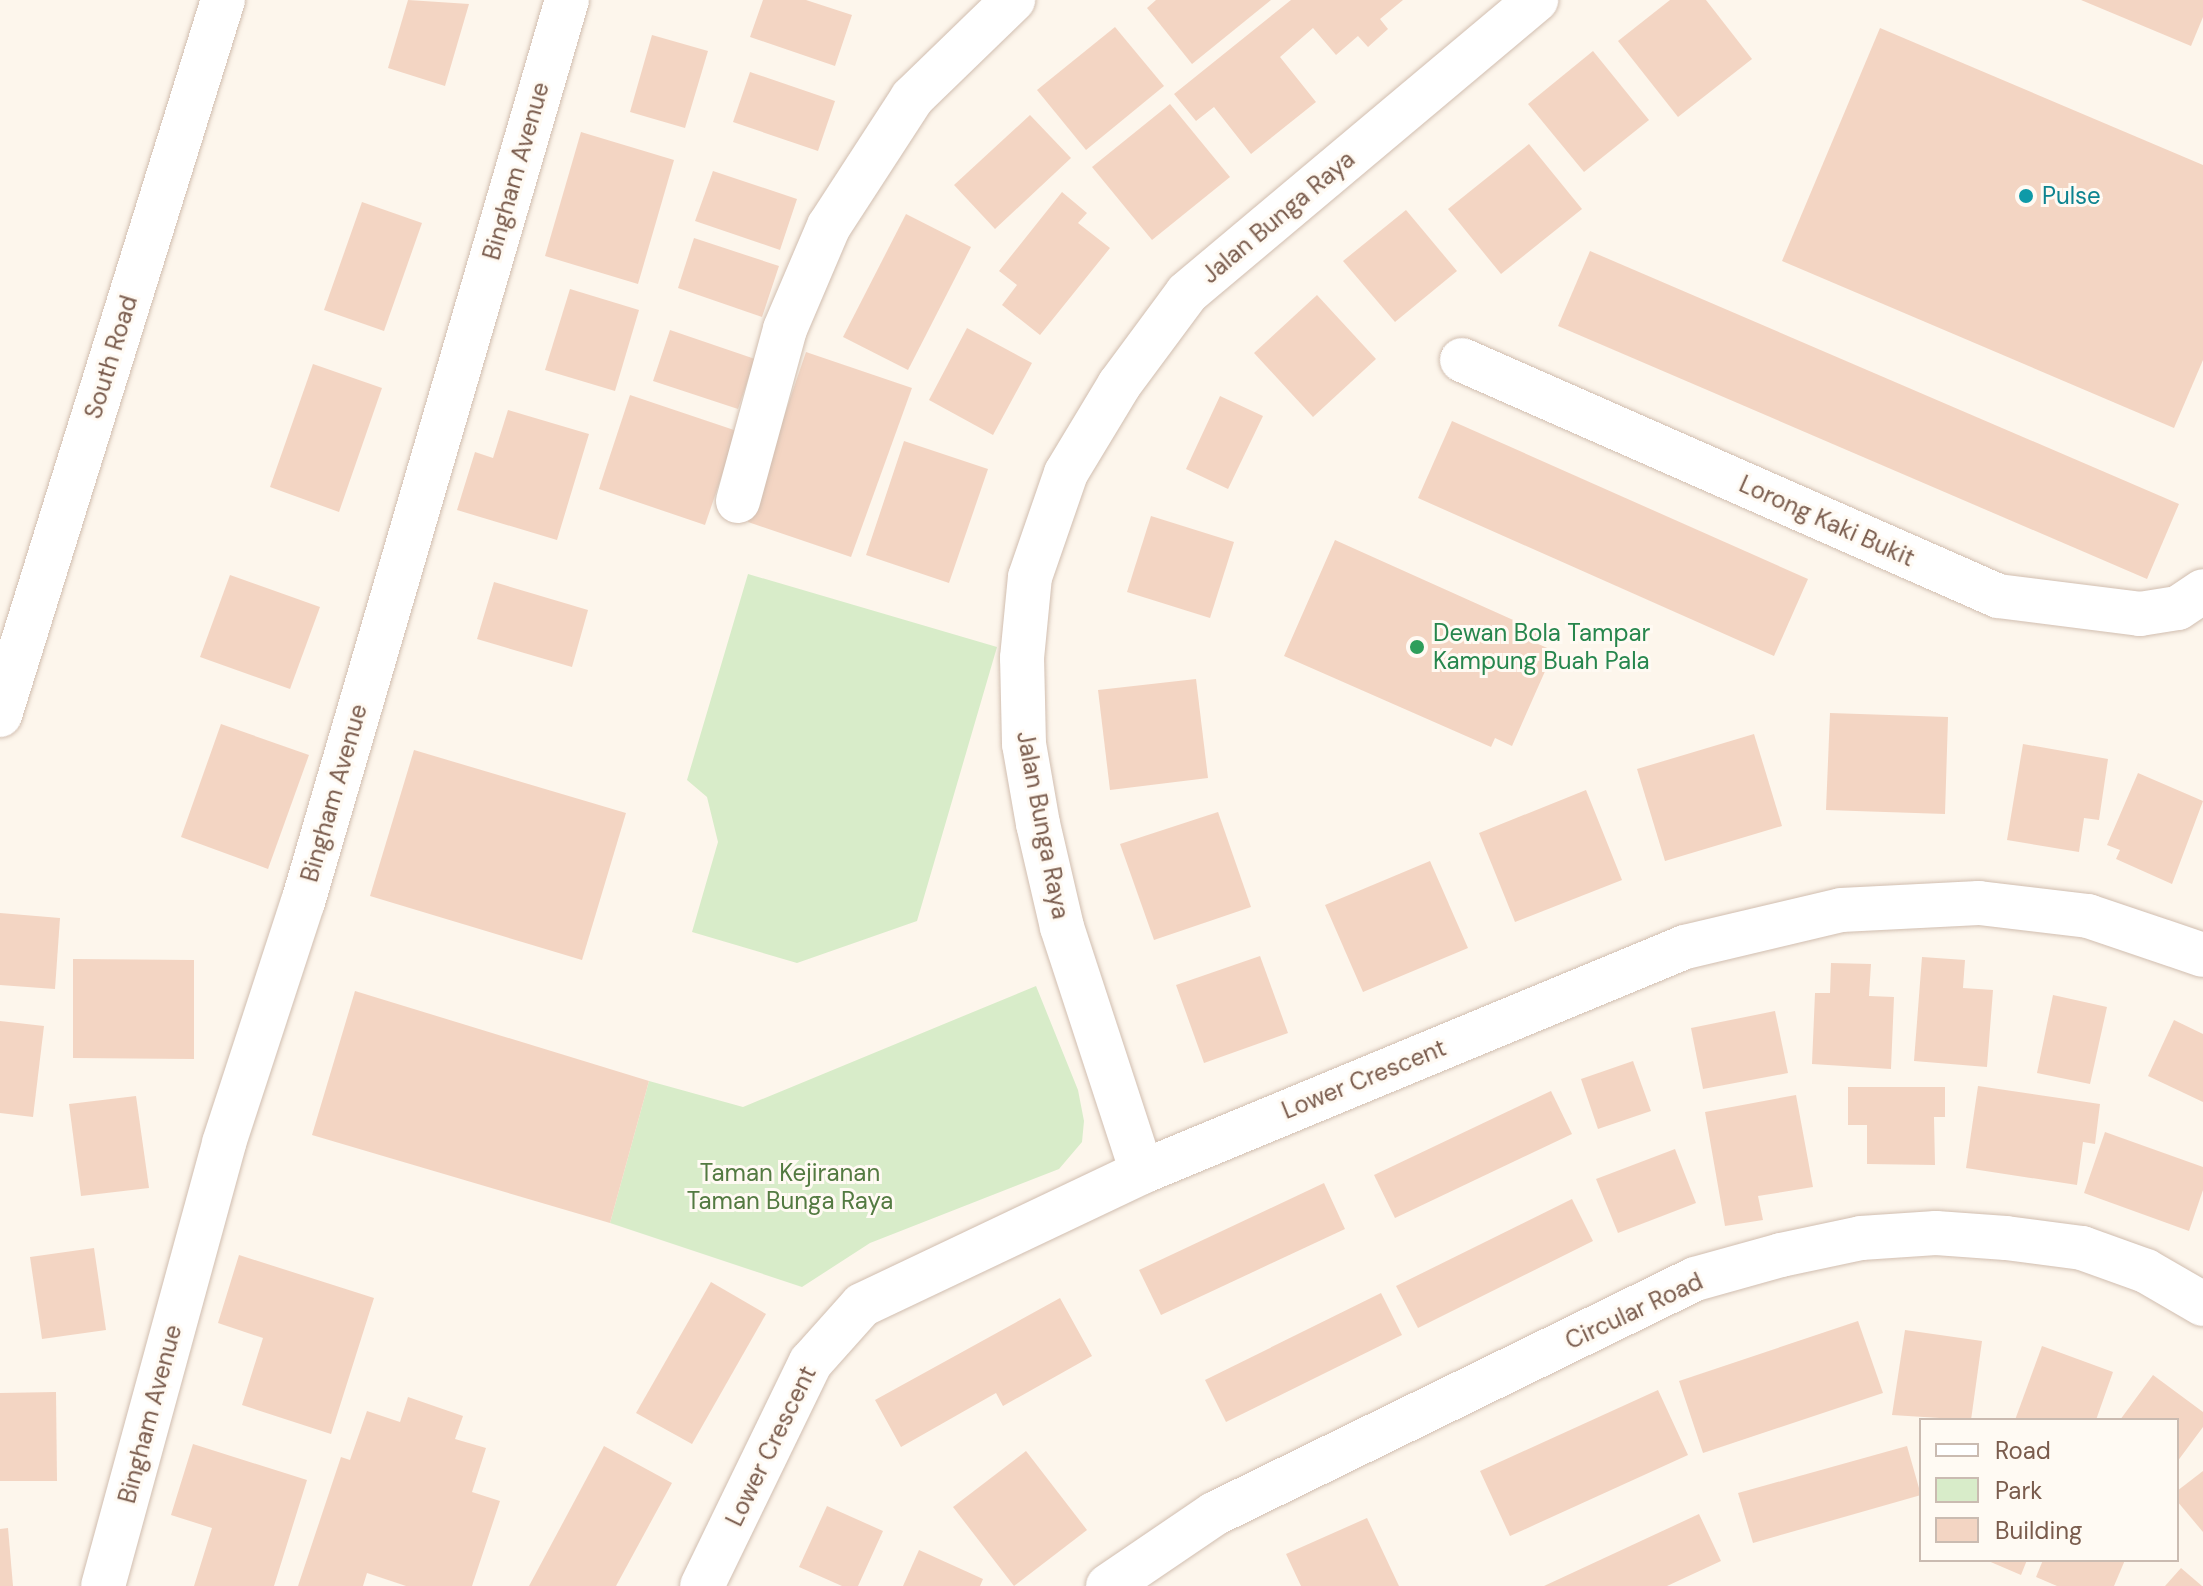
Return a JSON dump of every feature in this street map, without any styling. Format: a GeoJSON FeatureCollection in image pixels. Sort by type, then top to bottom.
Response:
{"type":"FeatureCollection","features":[{"type":"Feature","properties":{"kind":"street","name":"South Road"},"geometry":{"type":"LineString","coordinates":[[0,715],[223,0]]}},
{"type":"Feature","properties":{"kind":"street","name":"Bingham Avenue"},"geometry":{"type":"LineString","coordinates":[[103,1586],[224,1143],[303,902],[567,0]]}},
{"type":"Feature","properties":{"kind":"street"},"geometry":{"type":"LineString","coordinates":[[738,501],[785,329],[829,226],[912,98],[1013,0]]}},
{"type":"Feature","properties":{"kind":"street","name":"Jalan Bunga Raya"},"geometry":{"type":"LineString","coordinates":[[1142,1172],[1062,927],[1038,824],[1024,744],[1022,658],[1030,577],[1066,473],[1119,385],[1187,293],[1536,0]]}},
{"type":"Feature","properties":{"kind":"street","name":"Lorong Kaki Bukit"},"geometry":{"type":"LineString","coordinates":[[1462,360],[1998,596],[2140,614],[2178,608],[2203,591]]}},
{"type":"Feature","properties":{"kind":"street","name":"Lower Crescent"},"geometry":{"type":"LineString","coordinates":[[702,1586],[811,1362],[862,1305],[1142,1172],[1685,947],[1841,910],[1979,903],[2088,916],[2203,955]]}},
{"type":"Feature","properties":{"kind":"street","name":"Circular Road"},"geometry":{"type":"LineString","coordinates":[[1108,1586],[1214,1514],[1695,1279],[1781,1255],[1921,1234],[2006,1238],[2082,1248],[2146,1271],[2203,1304]]}},
{"type":"Feature","properties":{"kind":"green space"},"geometry":{"type":"Polygon","coordinates":[[[748,574],[997,647],[917,921],[797,963],[692,932],[718,842],[707,797],[687,780],[748,574]]]}},
{"type":"Feature","properties":{"kind":"green space","name":"Taman Kejiranan Taman Bunga Raya"},"geometry":{"type":"Polygon","coordinates":[[[1036,986],[1078,1090],[1084,1121],[1082,1142],[1059,1169],[870,1243],[802,1287],[610,1223],[649,1081],[743,1107],[1036,986]]]}},
{"type":"Feature","properties":{"kind":"building"},"geometry":{"type":"Polygon","coordinates":[[[408,0],[469,4],[445,86],[388,68],[408,0]]]}},
{"type":"Feature","properties":{"kind":"building"},"geometry":{"type":"Polygon","coordinates":[[[763,0],[806,0],[852,15],[835,66],[750,37],[763,0]]]}},
{"type":"Feature","properties":{"kind":"building"},"geometry":{"type":"Polygon","coordinates":[[[1156,0],[1271,0],[1192,64],[1147,8],[1156,0]]]}},
{"type":"Feature","properties":{"kind":"building"},"geometry":{"type":"Polygon","coordinates":[[[1291,0],[1403,0],[1380,19],[1388,29],[1368,47],[1358,36],[1336,55],[1313,28],[1280,57],[1316,102],[1251,154],[1214,107],[1196,121],[1174,94],[1291,0]]]}},
{"type":"Feature","properties":{"kind":"building"},"geometry":{"type":"Polygon","coordinates":[[[1670,0],[1706,0],[1752,59],[1678,117],[1618,41],[1670,0]]]}},
{"type":"Feature","properties":{"kind":"building"},"geometry":{"type":"Polygon","coordinates":[[[2081,0],[2203,0],[2203,17],[2191,46],[2081,0]]]}},
{"type":"Feature","properties":{"kind":"building"},"geometry":{"type":"Polygon","coordinates":[[[1115,27],[1164,86],[1086,150],[1037,90],[1115,27]]]}},
{"type":"Feature","properties":{"kind":"building","name":"Pulse"},"geometry":{"type":"Polygon","coordinates":[[[1880,28],[2203,165],[2203,360],[2174,428],[1782,261],[1880,28]]]}},
{"type":"Feature","properties":{"kind":"building"},"geometry":{"type":"Polygon","coordinates":[[[652,35],[708,51],[685,128],[630,112],[652,35]]]}},
{"type":"Feature","properties":{"kind":"building"},"geometry":{"type":"Polygon","coordinates":[[[1593,51],[1649,120],[1584,172],[1528,104],[1593,51]]]}},
{"type":"Feature","properties":{"kind":"building"},"geometry":{"type":"Polygon","coordinates":[[[750,72],[835,101],[818,151],[733,122],[750,72]]]}},
{"type":"Feature","properties":{"kind":"building"},"geometry":{"type":"Polygon","coordinates":[[[1170,104],[1230,177],[1152,240],[1092,167],[1170,104]]]}},
{"type":"Feature","properties":{"kind":"building"},"geometry":{"type":"Polygon","coordinates":[[[1030,115],[1071,158],[995,229],[954,185],[1030,115]]]}},
{"type":"Feature","properties":{"kind":"building"},"geometry":{"type":"Polygon","coordinates":[[[581,132],[674,160],[638,284],[545,256],[581,132]]]}},
{"type":"Feature","properties":{"kind":"building"},"geometry":{"type":"Polygon","coordinates":[[[1529,144],[1582,209],[1501,274],[1448,209],[1529,144]]]}},
{"type":"Feature","properties":{"kind":"building"},"geometry":{"type":"Polygon","coordinates":[[[713,171],[797,199],[780,250],[695,221],[713,171]]]}},
{"type":"Feature","properties":{"kind":"building"},"geometry":{"type":"Polygon","coordinates":[[[1062,192],[1087,213],[1078,223],[1110,248],[1040,335],[1002,305],[1017,285],[999,271],[1062,192]]]}},
{"type":"Feature","properties":{"kind":"building"},"geometry":{"type":"Polygon","coordinates":[[[362,202],[422,223],[384,331],[324,310],[362,202]]]}},
{"type":"Feature","properties":{"kind":"building"},"geometry":{"type":"Polygon","coordinates":[[[1406,210],[1457,271],[1395,322],[1343,261],[1406,210]]]}},
{"type":"Feature","properties":{"kind":"building"},"geometry":{"type":"Polygon","coordinates":[[[906,214],[971,247],[908,370],[843,337],[906,214]]]}},
{"type":"Feature","properties":{"kind":"building"},"geometry":{"type":"Polygon","coordinates":[[[694,238],[779,266],[762,317],[678,288],[694,238]]]}},
{"type":"Feature","properties":{"kind":"building"},"geometry":{"type":"Polygon","coordinates":[[[1590,251],[2179,504],[2147,579],[1558,326],[1590,251]]]}},
{"type":"Feature","properties":{"kind":"building"},"geometry":{"type":"Polygon","coordinates":[[[570,289],[639,310],[615,391],[545,370],[570,289]]]}},
{"type":"Feature","properties":{"kind":"building"},"geometry":{"type":"Polygon","coordinates":[[[1317,295],[1376,359],[1313,417],[1254,353],[1317,295]]]}},
{"type":"Feature","properties":{"kind":"building"},"geometry":{"type":"Polygon","coordinates":[[[967,328],[1032,363],[993,435],[929,400],[967,328]]]}},
{"type":"Feature","properties":{"kind":"building"},"geometry":{"type":"Polygon","coordinates":[[[670,330],[755,359],[738,409],[653,381],[670,330]]]}},
{"type":"Feature","properties":{"kind":"building"},"geometry":{"type":"Polygon","coordinates":[[[806,352],[912,388],[851,557],[748,522],[806,352]]]}},
{"type":"Feature","properties":{"kind":"building"},"geometry":{"type":"Polygon","coordinates":[[[313,364],[382,388],[339,512],[270,487],[313,364]]]}},
{"type":"Feature","properties":{"kind":"building"},"geometry":{"type":"Polygon","coordinates":[[[630,395],[737,431],[705,525],[599,489],[630,395]]]}},
{"type":"Feature","properties":{"kind":"building"},"geometry":{"type":"Polygon","coordinates":[[[1220,396],[1263,416],[1228,489],[1186,469],[1220,396]]]}},
{"type":"Feature","properties":{"kind":"building"},"geometry":{"type":"Polygon","coordinates":[[[508,410],[589,434],[557,540],[457,510],[475,452],[493,458],[508,410]]]}},
{"type":"Feature","properties":{"kind":"building"},"geometry":{"type":"Polygon","coordinates":[[[1452,421],[1808,579],[1774,656],[1418,498],[1452,421]]]}},
{"type":"Feature","properties":{"kind":"building"},"geometry":{"type":"Polygon","coordinates":[[[904,441],[988,469],[949,583],[866,555],[904,441]]]}},
{"type":"Feature","properties":{"kind":"building"},"geometry":{"type":"Polygon","coordinates":[[[1151,516],[1234,542],[1210,618],[1127,592],[1151,516]]]}},
{"type":"Feature","properties":{"kind":"building","name":"Dewan Bola Tampar Kampung Buah Pala"},"geometry":{"type":"Polygon","coordinates":[[[1335,540],[1540,632],[1536,643],[1554,651],[1512,746],[1495,738],[1491,747],[1284,656],[1335,540]]]}},
{"type":"Feature","properties":{"kind":"building"},"geometry":{"type":"Polygon","coordinates":[[[230,575],[320,607],[290,689],[200,657],[230,575]]]}},
{"type":"Feature","properties":{"kind":"building"},"geometry":{"type":"Polygon","coordinates":[[[494,582],[588,610],[572,667],[477,639],[494,582]]]}},
{"type":"Feature","properties":{"kind":"building"},"geometry":{"type":"Polygon","coordinates":[[[1196,679],[1208,778],[1110,790],[1098,690],[1196,679]]]}},
{"type":"Feature","properties":{"kind":"building"},"geometry":{"type":"Polygon","coordinates":[[[1830,713],[1948,717],[1945,814],[1826,810],[1830,713]]]}},
{"type":"Feature","properties":{"kind":"building"},"geometry":{"type":"Polygon","coordinates":[[[221,724],[309,755],[268,869],[181,837],[221,724]]]}},
{"type":"Feature","properties":{"kind":"building"},"geometry":{"type":"Polygon","coordinates":[[[1754,734],[1782,826],[1665,861],[1637,769],[1754,734]]]}},
{"type":"Feature","properties":{"kind":"building"},"geometry":{"type":"Polygon","coordinates":[[[2023,744],[2108,759],[2099,820],[2084,818],[2079,852],[2007,840],[2023,744]]]}},
{"type":"Feature","properties":{"kind":"building"},"geometry":{"type":"Polygon","coordinates":[[[414,750],[626,813],[582,960],[370,896],[414,750]]]}},
{"type":"Feature","properties":{"kind":"building"},"geometry":{"type":"Polygon","coordinates":[[[2138,773],[2203,801],[2172,884],[2116,859],[2120,850],[2107,845],[2138,773]]]}},
{"type":"Feature","properties":{"kind":"building"},"geometry":{"type":"Polygon","coordinates":[[[1586,790],[1622,880],[1515,922],[1479,833],[1586,790]]]}},
{"type":"Feature","properties":{"kind":"building"},"geometry":{"type":"Polygon","coordinates":[[[1218,812],[1251,907],[1154,940],[1120,844],[1218,812]]]}},
{"type":"Feature","properties":{"kind":"building"},"geometry":{"type":"Polygon","coordinates":[[[1430,861],[1468,948],[1363,992],[1325,905],[1430,861]]]}},
{"type":"Feature","properties":{"kind":"building"},"geometry":{"type":"Polygon","coordinates":[[[0,913],[60,918],[55,989],[0,985],[0,913]]]}},
{"type":"Feature","properties":{"kind":"building"},"geometry":{"type":"Polygon","coordinates":[[[1260,956],[1288,1033],[1204,1063],[1176,985],[1260,956]]]}},
{"type":"Feature","properties":{"kind":"building"},"geometry":{"type":"Polygon","coordinates":[[[1922,957],[1965,960],[1963,988],[1993,990],[1987,1067],[1914,1061],[1922,957]]]}},
{"type":"Feature","properties":{"kind":"building"},"geometry":{"type":"Polygon","coordinates":[[[73,959],[194,960],[194,1059],[73,1058],[73,959]]]}},
{"type":"Feature","properties":{"kind":"building"},"geometry":{"type":"Polygon","coordinates":[[[1831,963],[1871,964],[1869,996],[1894,997],[1891,1069],[1812,1064],[1815,993],[1830,993],[1831,963]]]}},
{"type":"Feature","properties":{"kind":"building"},"geometry":{"type":"Polygon","coordinates":[[[355,991],[649,1081],[610,1223],[312,1135],[355,991]]]}},
{"type":"Feature","properties":{"kind":"building"},"geometry":{"type":"Polygon","coordinates":[[[2053,995],[2107,1007],[2090,1084],[2037,1073],[2053,995]]]}},
{"type":"Feature","properties":{"kind":"building"},"geometry":{"type":"Polygon","coordinates":[[[1775,1011],[1788,1073],[1703,1089],[1691,1028],[1775,1011]]]}},
{"type":"Feature","properties":{"kind":"building"},"geometry":{"type":"Polygon","coordinates":[[[2174,1020],[2203,1034],[2203,1102],[2148,1076],[2174,1020]]]}},
{"type":"Feature","properties":{"kind":"building"},"geometry":{"type":"Polygon","coordinates":[[[0,1021],[44,1026],[33,1117],[0,1113],[0,1021]]]}},
{"type":"Feature","properties":{"kind":"building"},"geometry":{"type":"Polygon","coordinates":[[[1633,1061],[1651,1111],[1598,1129],[1581,1079],[1633,1061]]]}},
{"type":"Feature","properties":{"kind":"building"},"geometry":{"type":"Polygon","coordinates":[[[1978,1086],[2100,1104],[2095,1144],[2083,1142],[2077,1185],[1966,1168],[1978,1086]]]}},
{"type":"Feature","properties":{"kind":"building"},"geometry":{"type":"Polygon","coordinates":[[[1848,1087],[1945,1087],[1945,1117],[1934,1117],[1935,1165],[1867,1164],[1867,1125],[1848,1125],[1848,1087]]]}},
{"type":"Feature","properties":{"kind":"building"},"geometry":{"type":"Polygon","coordinates":[[[1551,1091],[1572,1134],[1395,1218],[1374,1175],[1551,1091]]]}},
{"type":"Feature","properties":{"kind":"building"},"geometry":{"type":"Polygon","coordinates":[[[1796,1095],[1813,1187],[1758,1196],[1763,1220],[1725,1226],[1705,1112],[1796,1095]]]}},
{"type":"Feature","properties":{"kind":"building"},"geometry":{"type":"Polygon","coordinates":[[[136,1096],[149,1188],[81,1196],[69,1104],[136,1096]]]}},
{"type":"Feature","properties":{"kind":"building"},"geometry":{"type":"Polygon","coordinates":[[[2105,1132],[2203,1167],[2203,1190],[2189,1231],[2084,1193],[2105,1132]]]}},
{"type":"Feature","properties":{"kind":"building"},"geometry":{"type":"Polygon","coordinates":[[[1675,1149],[1696,1203],[1618,1233],[1596,1179],[1675,1149]]]}},
{"type":"Feature","properties":{"kind":"building"},"geometry":{"type":"Polygon","coordinates":[[[1324,1183],[1345,1229],[1161,1315],[1139,1270],[1324,1183]]]}},
{"type":"Feature","properties":{"kind":"building"},"geometry":{"type":"Polygon","coordinates":[[[1572,1199],[1593,1241],[1418,1328],[1396,1286],[1572,1199]]]}},
{"type":"Feature","properties":{"kind":"building"},"geometry":{"type":"Polygon","coordinates":[[[94,1248],[106,1330],[42,1339],[30,1257],[94,1248]]]}},
{"type":"Feature","properties":{"kind":"building"},"geometry":{"type":"Polygon","coordinates":[[[239,1255],[374,1298],[331,1434],[242,1405],[263,1338],[218,1323],[239,1255]]]}},
{"type":"Feature","properties":{"kind":"building"},"geometry":{"type":"Polygon","coordinates":[[[711,1282],[766,1314],[692,1444],[636,1413],[711,1282]]]}},
{"type":"Feature","properties":{"kind":"building"},"geometry":{"type":"Polygon","coordinates":[[[1381,1293],[1402,1335],[1226,1422],[1205,1380],[1381,1293]]]}},
{"type":"Feature","properties":{"kind":"building"},"geometry":{"type":"Polygon","coordinates":[[[1060,1298],[1092,1356],[1003,1406],[996,1393],[901,1447],[875,1400],[1060,1298]]]}},
{"type":"Feature","properties":{"kind":"building"},"geometry":{"type":"Polygon","coordinates":[[[1858,1321],[1883,1393],[1703,1453],[1679,1381],[1858,1321]]]}},
{"type":"Feature","properties":{"kind":"building"},"geometry":{"type":"Polygon","coordinates":[[[1905,1330],[1982,1341],[1971,1418],[1892,1415],[1905,1330]]]}},
{"type":"Feature","properties":{"kind":"building"},"geometry":{"type":"Polygon","coordinates":[[[2042,1346],[2113,1372],[2097,1418],[2016,1418],[2042,1346]]]}},
{"type":"Feature","properties":{"kind":"building"},"geometry":{"type":"Polygon","coordinates":[[[2153,1375],[2203,1412],[2203,1427],[2179,1459],[2179,1418],[2121,1418],[2153,1375]]]}},
{"type":"Feature","properties":{"kind":"building"},"geometry":{"type":"Polygon","coordinates":[[[1658,1390],[1688,1455],[1510,1536],[1480,1471],[1658,1390]]]}},
{"type":"Feature","properties":{"kind":"building"},"geometry":{"type":"Polygon","coordinates":[[[56,1392],[57,1481],[0,1481],[0,1393],[56,1392]]]}},
{"type":"Feature","properties":{"kind":"building"},"geometry":{"type":"Polygon","coordinates":[[[408,1397],[463,1416],[455,1439],[486,1448],[472,1492],[500,1501],[472,1586],[406,1586],[367,1573],[363,1586],[298,1586],[341,1457],[350,1460],[367,1411],[400,1422],[408,1397]]]}},
{"type":"Feature","properties":{"kind":"building"},"geometry":{"type":"Polygon","coordinates":[[[193,1444],[307,1480],[274,1586],[194,1586],[212,1528],[171,1515],[193,1444]]]}},
{"type":"Feature","properties":{"kind":"building"},"geometry":{"type":"Polygon","coordinates":[[[604,1446],[672,1483],[616,1586],[529,1586],[604,1446]]]}},
{"type":"Feature","properties":{"kind":"building"},"geometry":{"type":"Polygon","coordinates":[[[1907,1446],[1919,1488],[1919,1496],[1753,1543],[1738,1493],[1907,1446]]]}},
{"type":"Feature","properties":{"kind":"building"},"geometry":{"type":"Polygon","coordinates":[[[1026,1451],[1087,1530],[1014,1586],[953,1507],[1026,1451]]]}},
{"type":"Feature","properties":{"kind":"building"},"geometry":{"type":"Polygon","coordinates":[[[2203,1471],[2203,1532],[2179,1503],[2179,1489],[2203,1471]]]}},
{"type":"Feature","properties":{"kind":"building"},"geometry":{"type":"Polygon","coordinates":[[[827,1506],[883,1531],[858,1586],[842,1586],[799,1567],[827,1506]]]}},
{"type":"Feature","properties":{"kind":"building"},"geometry":{"type":"Polygon","coordinates":[[[1699,1514],[1721,1561],[1667,1586],[1544,1586],[1699,1514]]]}},
{"type":"Feature","properties":{"kind":"building"},"geometry":{"type":"Polygon","coordinates":[[[1367,1518],[1399,1586],[1301,1586],[1286,1554],[1367,1518]]]}},
{"type":"Feature","properties":{"kind":"building"},"geometry":{"type":"Polygon","coordinates":[[[8,1528],[13,1586],[0,1586],[0,1529],[8,1528]]]}},
{"type":"Feature","properties":{"kind":"building"},"geometry":{"type":"Polygon","coordinates":[[[919,1550],[983,1579],[980,1586],[903,1586],[919,1550]]]}},
{"type":"Feature","properties":{"kind":"building"},"geometry":{"type":"Polygon","coordinates":[[[1991,1562],[2026,1562],[2021,1575],[1991,1562]]]}},
{"type":"Feature","properties":{"kind":"building"},"geometry":{"type":"Polygon","coordinates":[[[2042,1562],[2124,1562],[2114,1586],[2057,1586],[2036,1577],[2042,1562]]]}},
{"type":"Feature","properties":{"kind":"building"},"geometry":{"type":"Polygon","coordinates":[[[2181,1568],[2202,1586],[2165,1586],[2181,1568]]]}},
{"type":"Feature","properties":{"kind":"place","name":"Pulse"},"geometry":{"type":"Point","coordinates":[2026,196]}},
{"type":"Feature","properties":{"kind":"place","name":"Dewan Bola Tampar Kampung Buah Pala"},"geometry":{"type":"Point","coordinates":[1417,647]}}]}
